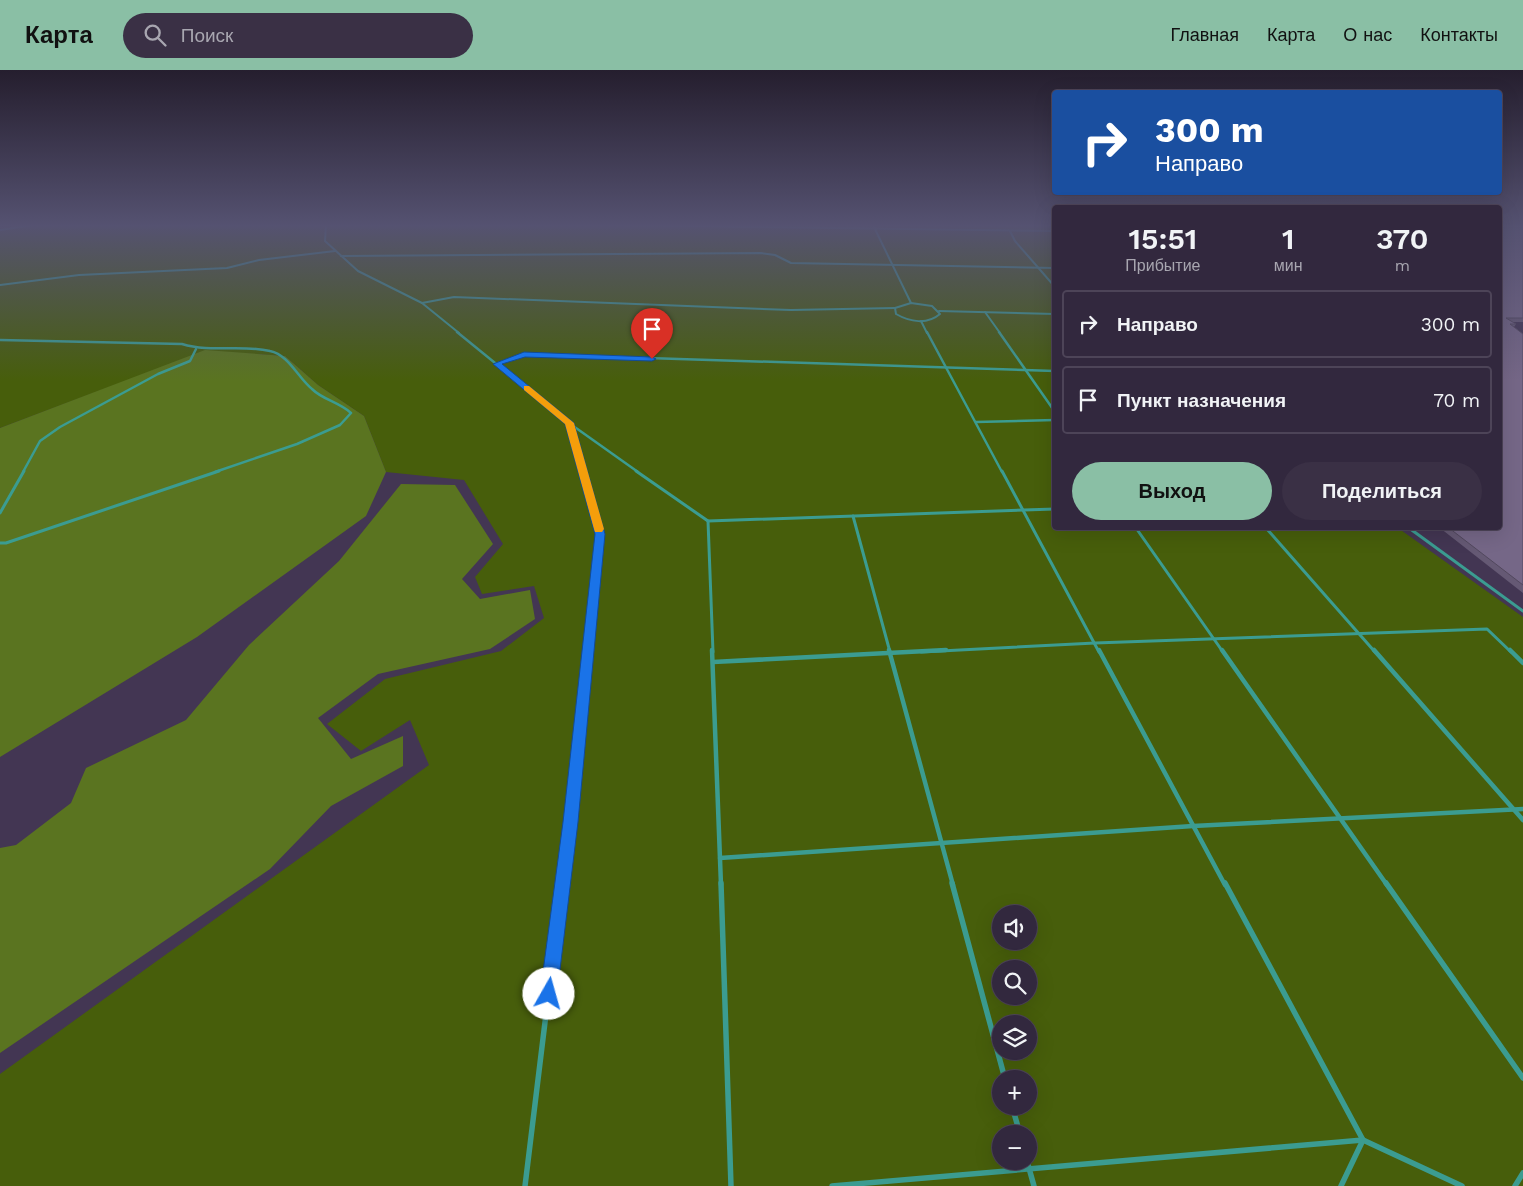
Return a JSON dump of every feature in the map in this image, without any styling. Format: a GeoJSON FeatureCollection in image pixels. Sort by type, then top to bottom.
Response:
{"type":"FeatureCollection","features":[{"type":"Feature","properties":{"kind":"lane"},"geometry":{"type":"LineString","coordinates":[[0,285],[63,277]]}},
{"type":"Feature","properties":{"kind":"lane"},"geometry":{"type":"LineString","coordinates":[[370,277],[422,303],[569,423],[708,521],[1052,509]]}},
{"type":"Feature","properties":{"kind":"lane"},"geometry":{"type":"LineString","coordinates":[[898,277],[911,303]]}},
{"type":"Feature","properties":{"kind":"lane"},"geometry":{"type":"LineString","coordinates":[[422,303],[454,297],[791,310],[896,308],[911,303],[925,304],[939,311],[1052,314]]}},
{"type":"Feature","properties":{"kind":"lane"},"geometry":{"type":"LineString","coordinates":[[896,308],[896,314],[921,321],[934,318],[940,314],[939,311]]}},
{"type":"Feature","properties":{"kind":"lane"},"geometry":{"type":"LineString","coordinates":[[985,312],[1052,408]]}},
{"type":"Feature","properties":{"kind":"lane"},"geometry":{"type":"LineString","coordinates":[[921,321],[1363,1140]]}},
{"type":"Feature","properties":{"kind":"lane"},"geometry":{"type":"LineString","coordinates":[[0,340],[182,344],[196,349],[272,351],[295,370],[310,388],[351,413],[340,425],[297,444],[6,543],[0,543]]}},
{"type":"Feature","properties":{"kind":"lane"},"geometry":{"type":"LineString","coordinates":[[0,513],[40,441],[100,404],[158,374],[190,361],[196,349]]}},
{"type":"Feature","properties":{"kind":"lane"},"geometry":{"type":"LineString","coordinates":[[496,364],[524,354],[1052,371]]}},
{"type":"Feature","properties":{"kind":"lane"},"geometry":{"type":"LineString","coordinates":[[976,422],[1052,420]]}},
{"type":"Feature","properties":{"kind":"lane"},"geometry":{"type":"LineString","coordinates":[[525,1186],[570,822],[600,534],[569,423]]}},
{"type":"Feature","properties":{"kind":"lane"},"geometry":{"type":"LineString","coordinates":[[853,516],[1003,1070]]}},
{"type":"Feature","properties":{"kind":"lane"},"geometry":{"type":"LineString","coordinates":[[708,521],[731,1186]]}},
{"type":"Feature","properties":{"kind":"lane"},"geometry":{"type":"LineString","coordinates":[[1137,530],[1523,1078]]}},
{"type":"Feature","properties":{"kind":"lane"},"geometry":{"type":"LineString","coordinates":[[1268,530],[1523,820]]}},
{"type":"Feature","properties":{"kind":"lane"},"geometry":{"type":"LineString","coordinates":[[1412,530],[1523,611]]}},
{"type":"Feature","properties":{"kind":"lane"},"geometry":{"type":"LineString","coordinates":[[713,662],[1095,643],[1487,630],[1523,663]]}},
{"type":"Feature","properties":{"kind":"lane"},"geometry":{"type":"LineString","coordinates":[[720,858],[1193,826],[1523,809]]}},
{"type":"Feature","properties":{"kind":"lane"},"geometry":{"type":"LineString","coordinates":[[1341,1186],[1363,1140]]}},
{"type":"Feature","properties":{"kind":"lane"},"geometry":{"type":"LineString","coordinates":[[1037,1164],[1363,1140],[1462,1186]]}},
{"type":"Feature","properties":{"kind":"lane"},"geometry":{"type":"LineString","coordinates":[[832,1186],[992,1169]]}},
{"type":"Feature","properties":{"kind":"lane"},"geometry":{"type":"LineString","coordinates":[[1029,1170],[1034,1186]]}},
{"type":"Feature","properties":{"kind":"lane"},"geometry":{"type":"LineString","coordinates":[[1515,1186],[1523,1173]]}},
{"type":"Feature","properties":{"kind":"green space"},"geometry":{"type":"Polygon","coordinates":[[[0,277],[1052,277],[1052,530],[1401,530],[1523,617],[1523,1186],[0,1186],[0,1074],[429,765],[410,720],[361,751],[327,724],[385,679],[501,651],[544,618],[534,586],[482,594],[475,577],[503,544],[464,480],[386,472],[364,416],[318,385],[285,356],[205,351],[0,428],[0,277]]]}},
{"type":"Feature","properties":{"kind":"green space"},"geometry":{"type":"Polygon","coordinates":[[[205,350],[285,356],[318,385],[364,416],[386,472],[366,516],[197,637],[0,757],[0,428],[205,350]]]}},
{"type":"Feature","properties":{"kind":"green space"},"geometry":{"type":"Polygon","coordinates":[[[401,484],[455,485],[493,544],[462,579],[480,599],[530,590],[535,619],[490,649],[378,674],[318,718],[351,759],[403,736],[403,766],[331,806],[270,869],[0,1053],[0,848],[16,845],[71,803],[86,768],[186,720],[249,645],[339,561],[401,484]]]}},
{"type":"Feature","properties":{"kind":"building"},"geometry":{"type":"Polygon","coordinates":[[[1502,277],[1523,277],[1523,318],[1506,318],[1516,324],[1510,324],[1523,334],[1523,585],[1452,530],[1502,530],[1502,277]]]}},
{"type":"Feature","properties":{"kind":"slow traffic"},"geometry":{"type":"LineString","coordinates":[[526,388],[569,423],[599,529]]}},
{"type":"Feature","properties":{"kind":"route"},"geometry":{"type":"LineString","coordinates":[[549,994],[570,822],[600,534],[569,423],[496,364],[524,354],[652,359]]}}]}
